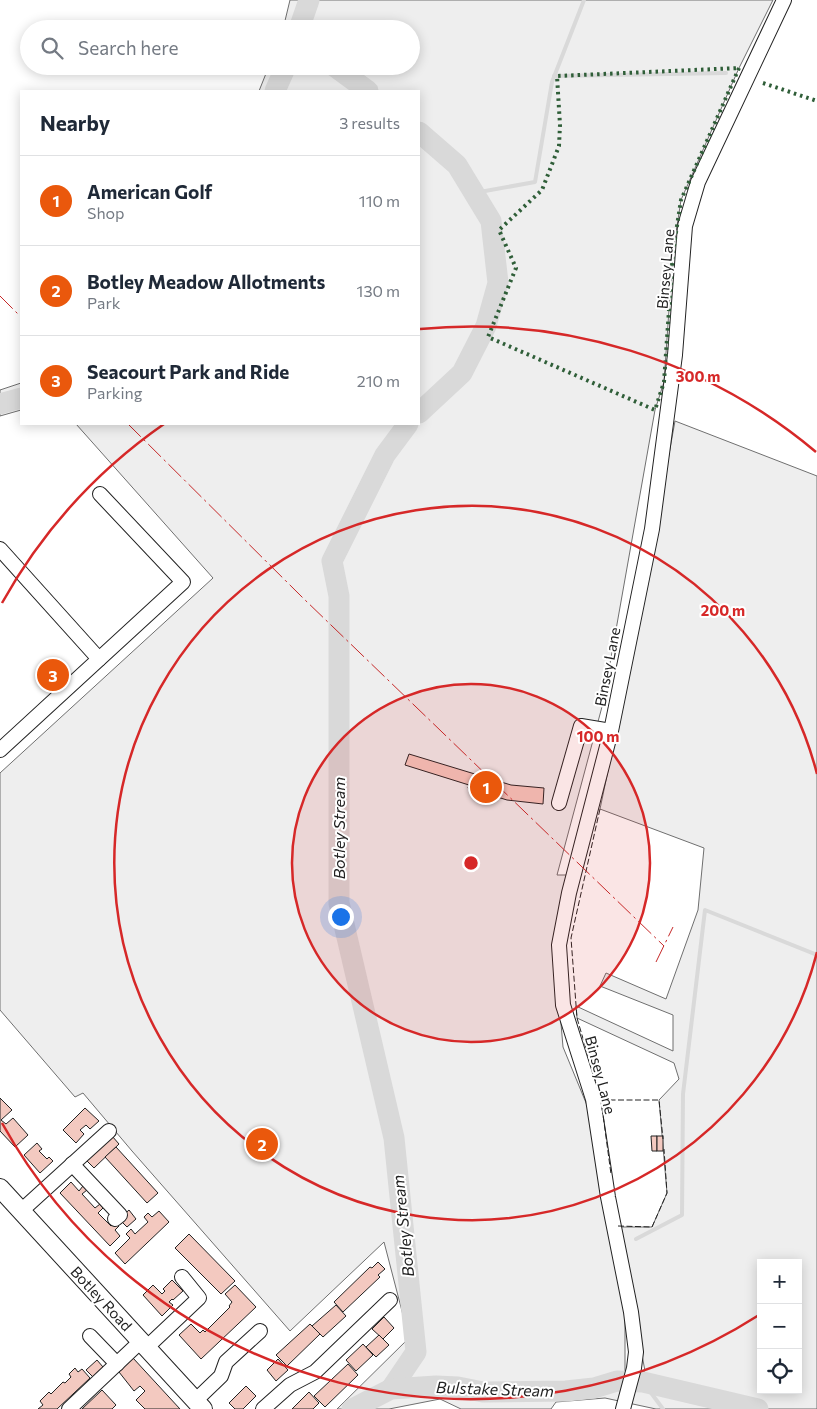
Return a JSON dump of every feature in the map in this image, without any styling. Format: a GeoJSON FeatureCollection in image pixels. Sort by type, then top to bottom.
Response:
{"type":"FeatureCollection","features":[{"type":"Feature","properties":{"kind":"main road","name":"Botley Road"},"geometry":{"type":"LineString","coordinates":[[0,1188],[199,1405]]}},
{"type":"Feature","properties":{"kind":"street","name":"Binsey Lane"},"geometry":{"type":"LineString","coordinates":[[625,1403],[636,1352],[631,1312],[608,1197],[593,1098],[562,1005],[559,945],[569,893],[611,731],[652,529],[675,355],[685,226],[698,182],[784,0]]}},
{"type":"Feature","properties":{"kind":"street"},"geometry":{"type":"LineString","coordinates":[[0,750],[183,582],[100,494]]}},
{"type":"Feature","properties":{"kind":"street"},"geometry":{"type":"LineString","coordinates":[[0,549],[99,659]]}},
{"type":"Feature","properties":{"kind":"street"},"geometry":{"type":"LineString","coordinates":[[559,803],[581,726],[611,731]]}},
{"type":"Feature","properties":{"kind":"street"},"geometry":{"type":"LineString","coordinates":[[21,1210],[109,1131]]}},
{"type":"Feature","properties":{"kind":"street"},"geometry":{"type":"LineString","coordinates":[[72,1164],[120,1215],[115,1219]]}},
{"type":"Feature","properties":{"kind":"street"},"geometry":{"type":"LineString","coordinates":[[69,1409],[117,1364],[200,1298],[182,1277]]}},
{"type":"Feature","properties":{"kind":"street"},"geometry":{"type":"LineString","coordinates":[[263,1409],[290,1385],[315,1372],[390,1300]]}},
{"type":"Feature","properties":{"kind":"street"},"geometry":{"type":"LineString","coordinates":[[199,1405],[220,1376],[226,1362],[260,1331]]}},
{"type":"Feature","properties":{"kind":"street"},"geometry":{"type":"LineString","coordinates":[[90,1336],[117,1364]]}},
{"type":"Feature","properties":{"kind":"shaded area"},"geometry":{"type":"Polygon","coordinates":[[[290,0],[773,0],[739,68],[681,200],[673,252],[664,382],[655,410],[603,703],[557,875],[567,875],[555,953],[563,1047],[591,1115],[625,1317],[625,1373],[645,1371],[618,1227],[652,1227],[667,1193],[659,1100],[679,1079],[674,1063],[577,1018],[576,1006],[673,1051],[673,1015],[600,986],[606,973],[666,999],[698,910],[704,848],[600,809],[637,632],[675,421],[817,476],[817,1409],[656,1409],[605,1398],[556,1402],[551,1409],[461,1409],[440,1399],[389,1409],[337,1409],[409,1338],[384,1242],[290,1331],[83,1093],[75,1097],[0,1010],[0,773],[213,578],[77,425],[420,425],[420,90],[259,90],[265,75],[420,75],[420,20],[285,20],[290,0]]]}},
{"type":"Feature","properties":{"kind":"shaded area"},"geometry":{"type":"Polygon","coordinates":[[[20,383],[20,410],[0,416],[0,390],[20,383]]]}},
{"type":"Feature","properties":{"kind":"building"},"geometry":{"type":"Polygon","coordinates":[[[409,754],[511,785],[544,788],[543,804],[507,800],[468,788],[469,785],[405,765],[409,754]]]}},
{"type":"Feature","properties":{"kind":"building"},"geometry":{"type":"Polygon","coordinates":[[[0,1098],[12,1110],[1,1120],[6,1124],[13,1118],[28,1135],[15,1147],[0,1131],[0,1098]]]}},
{"type":"Feature","properties":{"kind":"building"},"geometry":{"type":"Polygon","coordinates":[[[85,1108],[99,1121],[90,1129],[86,1125],[80,1130],[84,1134],[76,1143],[63,1130],[85,1108]]]}},
{"type":"Feature","properties":{"kind":"building"},"geometry":{"type":"Polygon","coordinates":[[[112,1136],[119,1144],[94,1168],[86,1160],[112,1136]]]}},
{"type":"Feature","properties":{"kind":"building"},"geometry":{"type":"Polygon","coordinates":[[[651,1136],[657,1136],[657,1151],[652,1151],[651,1136]]]}},
{"type":"Feature","properties":{"kind":"building"},"geometry":{"type":"Polygon","coordinates":[[[657,1136],[663,1136],[663,1151],[657,1151],[657,1136]]]}},
{"type":"Feature","properties":{"kind":"building"},"geometry":{"type":"Polygon","coordinates":[[[37,1143],[42,1149],[39,1151],[47,1159],[49,1157],[53,1161],[40,1173],[24,1155],[37,1143]]]}},
{"type":"Feature","properties":{"kind":"building"},"geometry":{"type":"Polygon","coordinates":[[[116,1147],[158,1193],[147,1203],[105,1157],[116,1147]]]}},
{"type":"Feature","properties":{"kind":"building"},"geometry":{"type":"Polygon","coordinates":[[[71,1182],[79,1191],[83,1186],[87,1190],[82,1194],[95,1208],[100,1204],[103,1208],[98,1213],[111,1226],[115,1222],[119,1226],[115,1230],[120,1236],[110,1246],[60,1193],[71,1182]]]}},
{"type":"Feature","properties":{"kind":"building"},"geometry":{"type":"Polygon","coordinates":[[[129,1210],[136,1219],[127,1227],[119,1219],[129,1210]]]}},
{"type":"Feature","properties":{"kind":"building"},"geometry":{"type":"Polygon","coordinates":[[[159,1211],[169,1222],[125,1264],[115,1253],[130,1238],[126,1234],[131,1229],[135,1234],[148,1222],[144,1217],[148,1213],[152,1217],[159,1211]]]}},
{"type":"Feature","properties":{"kind":"building"},"geometry":{"type":"Polygon","coordinates":[[[189,1234],[235,1281],[221,1294],[175,1248],[189,1234]]]}},
{"type":"Feature","properties":{"kind":"building"},"geometry":{"type":"Polygon","coordinates":[[[378,1262],[385,1269],[378,1275],[380,1277],[343,1312],[334,1302],[370,1267],[372,1268],[378,1262]]]}},
{"type":"Feature","properties":{"kind":"building"},"geometry":{"type":"Polygon","coordinates":[[[172,1280],[183,1291],[169,1302],[173,1305],[162,1316],[143,1295],[153,1285],[162,1294],[165,1291],[163,1289],[172,1280]]]}},
{"type":"Feature","properties":{"kind":"building"},"geometry":{"type":"Polygon","coordinates":[[[235,1285],[256,1307],[201,1359],[179,1335],[191,1324],[200,1333],[203,1330],[205,1332],[230,1307],[232,1302],[225,1294],[235,1285]]]}},
{"type":"Feature","properties":{"kind":"building"},"geometry":{"type":"Polygon","coordinates":[[[336,1305],[346,1316],[323,1337],[312,1326],[336,1305]]]}},
{"type":"Feature","properties":{"kind":"building"},"geometry":{"type":"Polygon","coordinates":[[[384,1317],[394,1328],[383,1339],[372,1329],[384,1317]]]}},
{"type":"Feature","properties":{"kind":"building"},"geometry":{"type":"Polygon","coordinates":[[[310,1324],[320,1334],[287,1366],[276,1355],[310,1324]]]}},
{"type":"Feature","properties":{"kind":"building"},"geometry":{"type":"Polygon","coordinates":[[[379,1335],[389,1345],[376,1357],[366,1347],[379,1335]]]}},
{"type":"Feature","properties":{"kind":"building"},"geometry":{"type":"Polygon","coordinates":[[[363,1344],[373,1355],[356,1371],[346,1360],[363,1344]]]}},
{"type":"Feature","properties":{"kind":"building"},"geometry":{"type":"Polygon","coordinates":[[[133,1358],[180,1409],[145,1409],[136,1400],[145,1391],[140,1386],[134,1391],[119,1372],[133,1358]]]}},
{"type":"Feature","properties":{"kind":"building"},"geometry":{"type":"Polygon","coordinates":[[[278,1359],[288,1370],[276,1381],[267,1370],[278,1359]]]}},
{"type":"Feature","properties":{"kind":"building"},"geometry":{"type":"Polygon","coordinates":[[[97,1360],[103,1367],[93,1377],[86,1370],[97,1360]]]}},
{"type":"Feature","properties":{"kind":"building"},"geometry":{"type":"Polygon","coordinates":[[[348,1364],[358,1375],[325,1407],[314,1396],[348,1364]]]}},
{"type":"Feature","properties":{"kind":"building"},"geometry":{"type":"Polygon","coordinates":[[[75,1368],[78,1372],[82,1369],[90,1378],[57,1409],[38,1409],[43,1405],[40,1401],[49,1392],[51,1394],[63,1382],[65,1383],[71,1377],[69,1374],[75,1368]]]}},
{"type":"Feature","properties":{"kind":"building"},"geometry":{"type":"Polygon","coordinates":[[[246,1386],[256,1396],[243,1409],[235,1409],[229,1403],[246,1386]]]}},
{"type":"Feature","properties":{"kind":"building"},"geometry":{"type":"Polygon","coordinates":[[[102,1390],[116,1405],[112,1409],[82,1409],[102,1390]]]}},
{"type":"Feature","properties":{"kind":"building"},"geometry":{"type":"Polygon","coordinates":[[[309,1392],[319,1403],[313,1409],[292,1409],[309,1392]]]}},
{"type":"Feature","properties":{"kind":"waterway"},"geometry":{"type":"LineString","coordinates":[[302,20],[309,0]]}},
{"type":"Feature","properties":{"kind":"waterway"},"geometry":{"type":"LineString","coordinates":[[474,193],[535,182],[552,82],[584,0]]}},
{"type":"Feature","properties":{"kind":"waterway"},"geometry":{"type":"LineString","coordinates":[[554,76],[726,73]]}},
{"type":"Feature","properties":{"kind":"waterway"},"geometry":{"type":"LineString","coordinates":[[275,90],[282,75]]}},
{"type":"Feature","properties":{"kind":"waterway","name":"Botley Stream"},"geometry":{"type":"LineString","coordinates":[[346,75],[367,90]]}},
{"type":"Feature","properties":{"kind":"waterway","name":"Botley Stream"},"geometry":{"type":"LineString","coordinates":[[420,133],[457,165],[491,221],[498,283],[486,326],[462,373],[420,412]]}},
{"type":"Feature","properties":{"kind":"waterway"},"geometry":{"type":"LineString","coordinates":[[0,404],[20,398]]}},
{"type":"Feature","properties":{"kind":"waterway","name":"Botley Stream"},"geometry":{"type":"LineString","coordinates":[[391,1389],[416,1352],[394,1138],[339,903],[339,596],[332,561],[385,455],[407,425]]}},
{"type":"Feature","properties":{"kind":"waterway"},"geometry":{"type":"LineString","coordinates":[[636,1239],[682,1215],[683,1094],[705,910],[817,955]]}},
{"type":"Feature","properties":{"kind":"waterway","name":"Bulstake Stream"},"geometry":{"type":"LineString","coordinates":[[352,1409],[391,1389],[436,1386],[458,1387],[483,1392],[566,1391],[594,1388],[617,1381],[643,1382],[758,1409]]}},
{"type":"Feature","properties":{"kind":"waterway"},"geometry":{"type":"LineString","coordinates":[[643,1382],[663,1409]]}},
{"type":"Feature","properties":{"kind":"hedge"},"geometry":{"type":"LineString","coordinates":[[739,68],[681,200],[673,252],[664,382],[655,410],[488,337],[516,268],[499,230],[542,190],[559,146],[560,125],[557,76],[739,68]]}},
{"type":"Feature","properties":{"kind":"hedge"},"geometry":{"type":"LineString","coordinates":[[763,83],[817,101]]}},
{"type":"Feature","properties":{"kind":"fence"},"geometry":{"type":"LineString","coordinates":[[600,809],[571,938],[577,1018],[601,1100],[611,1174]]}},
{"type":"Feature","properties":{"kind":"fence"},"geometry":{"type":"LineString","coordinates":[[601,1100],[659,1100],[663,1139]]}},
{"type":"Feature","properties":{"kind":"fence"},"geometry":{"type":"LineString","coordinates":[[618,1226],[652,1227],[667,1193],[664,1149]]}},
{"type":"Feature","properties":{"kind":"power"},"geometry":{"type":"LineString","coordinates":[[0,296],[20,316]]}},
{"type":"Feature","properties":{"kind":"power"},"geometry":{"type":"LineString","coordinates":[[129,425],[304,599],[664,946]]}},
{"type":"Feature","properties":{"kind":"power"},"geometry":{"type":"LineString","coordinates":[[656,962],[673,927]]}},
{"type":"Feature","properties":{"kind":"place","name":"Seacourt Park and Ride"},"geometry":{"type":"Point","coordinates":[53,675]}},
{"type":"Feature","properties":{"kind":"place","name":"American Golf"},"geometry":{"type":"Point","coordinates":[486,787]}},
{"type":"Feature","properties":{"kind":"place","name":"Botley Meadow Allotments"},"geometry":{"type":"Point","coordinates":[262,1144]}}]}
